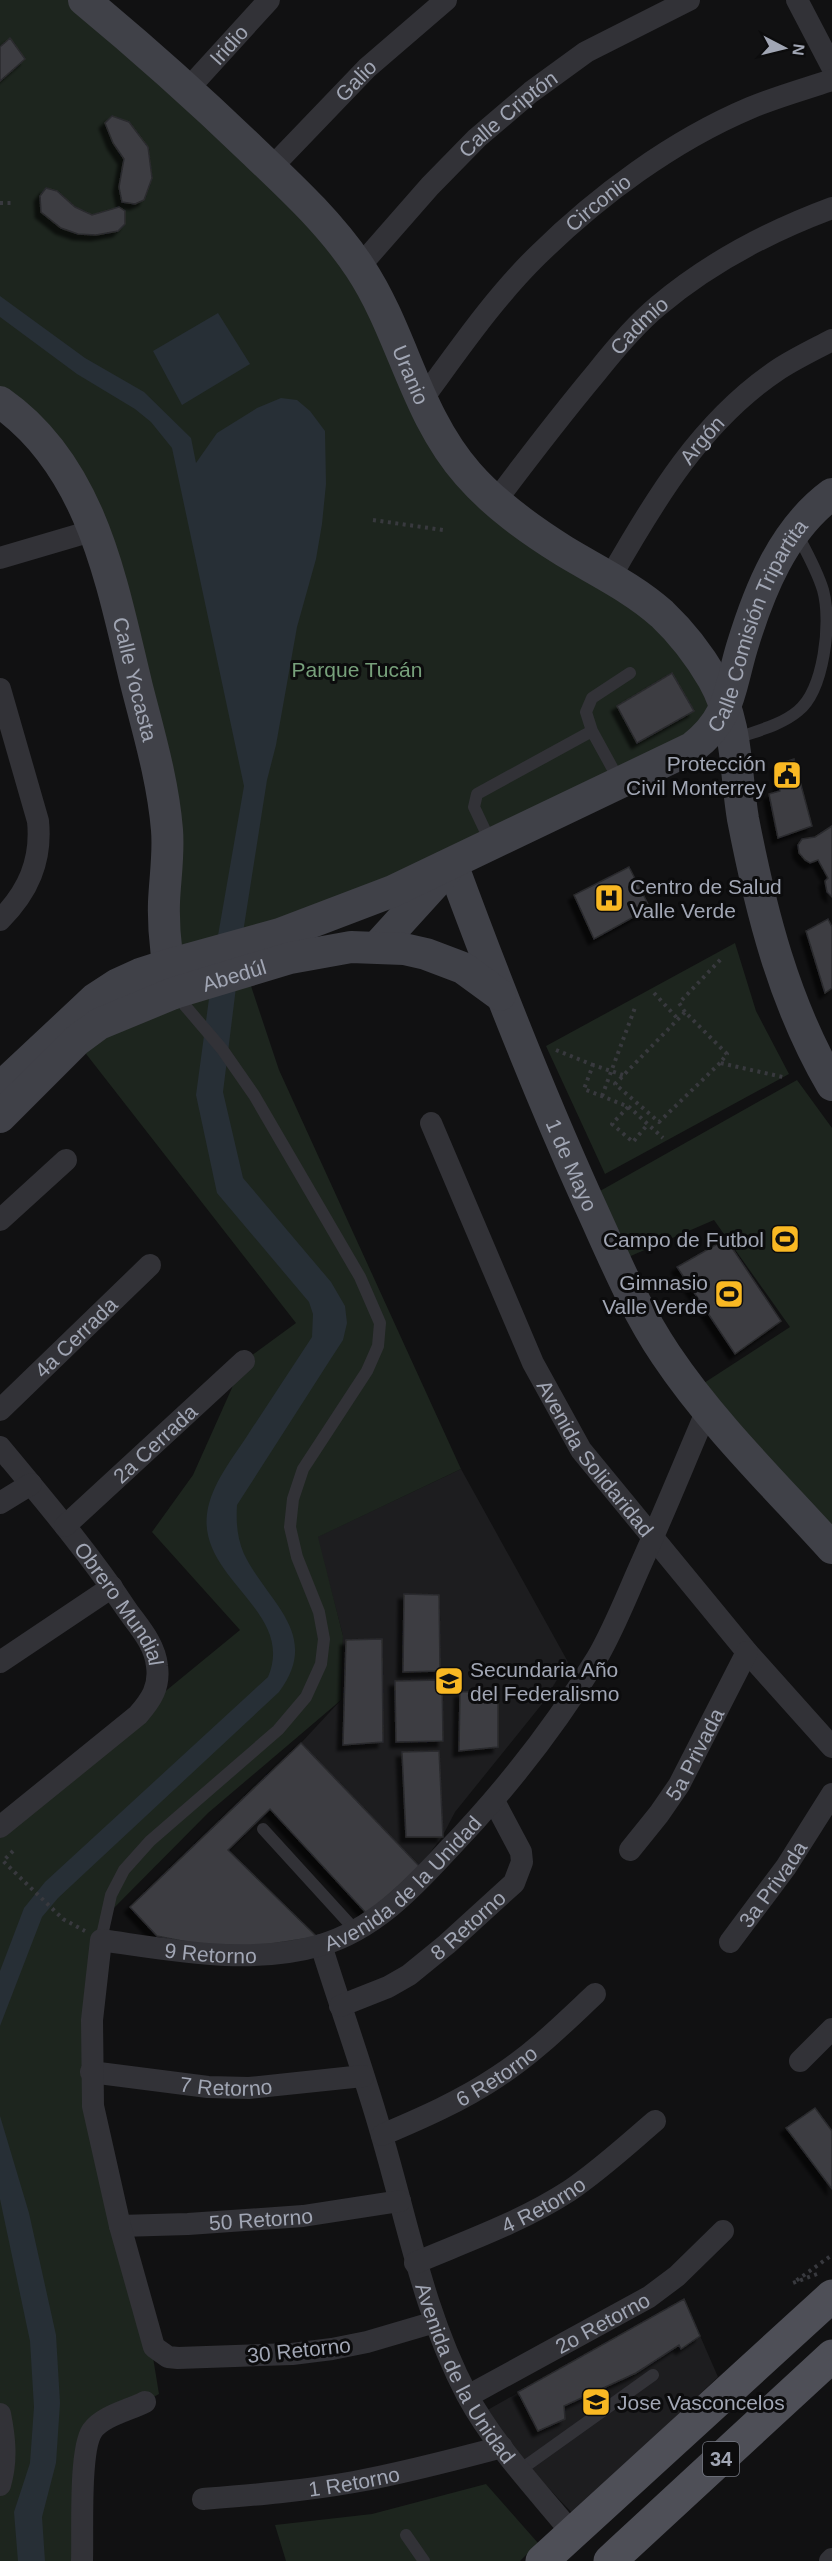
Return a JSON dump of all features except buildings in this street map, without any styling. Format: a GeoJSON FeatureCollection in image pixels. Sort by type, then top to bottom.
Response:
{"type":"FeatureCollection","features":[{"type":"Feature","properties":{"kind":"main road","name":"34"},"geometry":{"type":"LineString","coordinates":[[542,2561],[574,2547],[827,2284]]}},
{"type":"Feature","properties":{"kind":"main road","name":"34"},"geometry":{"type":"LineString","coordinates":[[614,2558],[832,2356]]}},
{"type":"Feature","properties":{"kind":"main road"},"geometry":{"type":"LineString","coordinates":[[614,2558],[627,2512],[699,2443],[706,2429],[712,2406]]}},
{"type":"Feature","properties":{"kind":"street","name":"Iridio"},"geometry":{"type":"LineString","coordinates":[[188,88],[268,0]]}},
{"type":"Feature","properties":{"kind":"street","name":"Galio"},"geometry":{"type":"LineString","coordinates":[[272,168],[367,68],[446,0]]}},
{"type":"Feature","properties":{"kind":"street","name":"Calle Criptón"},"geometry":{"type":"LineString","coordinates":[[359,267],[430,186],[477,138],[531,92],[585,52],[689,0]]}},
{"type":"Feature","properties":{"kind":"street"},"geometry":{"type":"LineString","coordinates":[[797,0],[832,67]]}},
{"type":"Feature","properties":{"kind":"street","name":"Uranio"},"geometry":{"type":"LineString","coordinates":[[95,3],[272,168],[313,210],[359,267],[378,300],[421,401],[442,441],[467,474],[495,502],[563,551],[642,598],[682,634],[710,674],[726,705],[734,739],[742,813],[773,949],[796,1014],[832,1085]]}},
{"type":"Feature","properties":{"kind":"street","name":"Circonio"},"geometry":{"type":"LineString","coordinates":[[421,401],[501,296],[537,255],[626,181],[713,125],[751,107],[832,80]]}},
{"type":"Feature","properties":{"kind":"street","name":"Cadmio"},"geometry":{"type":"LineString","coordinates":[[495,502],[562,413],[620,343],[657,307],[699,274],[749,245],[832,207]]}},
{"type":"Feature","properties":{"kind":"street","name":"Argón"},"geometry":{"type":"LineString","coordinates":[[610,578],[649,510],[692,449],[733,405],[780,369],[832,340]]}},
{"type":"Feature","properties":{"kind":"street","name":"Calle Yocasta"},"geometry":{"type":"LineString","coordinates":[[0,402],[31,429],[55,456],[75,488],[95,530],[117,603],[163,793],[167,832],[164,904],[171,979]]}},
{"type":"Feature","properties":{"kind":"street","name":"Calle Comisión Tripartita"},"geometry":{"type":"LineString","coordinates":[[452,864],[692,748],[706,737],[718,723],[726,705],[758,597],[795,531],[816,507],[832,494]]}},
{"type":"Feature","properties":{"kind":"street"},"geometry":{"type":"LineString","coordinates":[[0,558],[95,530]]}},
{"type":"Feature","properties":{"kind":"street"},"geometry":{"type":"LineString","coordinates":[[0,689],[38,821],[40,842],[36,865],[26,889],[0,920]]}},
{"type":"Feature","properties":{"kind":"street"},"geometry":{"type":"LineString","coordinates":[[377,947],[452,864]]}},
{"type":"Feature","properties":{"kind":"street","name":"Abedúl"},"geometry":{"type":"LineString","coordinates":[[0,1116],[76,1041],[171,979],[393,891],[452,864]]}},
{"type":"Feature","properties":{"kind":"street","name":"1 de Mayo"},"geometry":{"type":"LineString","coordinates":[[452,864],[500,995],[614,1258],[666,1355],[707,1410],[832,1548]]}},
{"type":"Feature","properties":{"kind":"street","name":"Abedúl"},"geometry":{"type":"LineString","coordinates":[[0,1088],[94,999],[140,974],[171,979],[322,951],[377,947],[404,949],[445,960],[481,980],[500,995]]}},
{"type":"Feature","properties":{"kind":"street","name":"Avenida Solidaridad"},"geometry":{"type":"LineString","coordinates":[[431,1123],[508,1308],[549,1394],[582,1450],[747,1652],[832,1747]]}},
{"type":"Feature","properties":{"kind":"street"},"geometry":{"type":"LineString","coordinates":[[0,1220],[66,1160]]}},
{"type":"Feature","properties":{"kind":"street","name":"4a Cerrada"},"geometry":{"type":"LineString","coordinates":[[0,1410],[150,1265]]}},
{"type":"Feature","properties":{"kind":"street","name":"2a Cerrada"},"geometry":{"type":"LineString","coordinates":[[65,1526],[244,1361]]}},
{"type":"Feature","properties":{"kind":"street","name":"Avenida de la Unidad"},"geometry":{"type":"LineString","coordinates":[[574,2547],[468,2396],[435,2322],[415,2263],[382,2135],[321,1945],[356,1931],[394,1903],[427,1873],[494,1801],[565,1707],[598,1656],[707,1410]]}},
{"type":"Feature","properties":{"kind":"street","name":"Obrero Mundial"},"geometry":{"type":"LineString","coordinates":[[0,1447],[112,1587],[151,1644],[158,1673],[158,1682],[152,1698],[138,1715],[0,1827]]}},
{"type":"Feature","properties":{"kind":"street"},"geometry":{"type":"LineString","coordinates":[[0,1503],[31,1484]]}},
{"type":"Feature","properties":{"kind":"street"},"geometry":{"type":"LineString","coordinates":[[0,1662],[112,1587]]}},
{"type":"Feature","properties":{"kind":"street","name":"5a Privada"},"geometry":{"type":"LineString","coordinates":[[630,1850],[679,1785],[747,1652]]}},
{"type":"Feature","properties":{"kind":"street","name":"3a Privada"},"geometry":{"type":"LineString","coordinates":[[730,1942],[786,1867],[832,1794]]}},
{"type":"Feature","properties":{"kind":"street","name":"8 Retorno"},"geometry":{"type":"LineString","coordinates":[[340,2006],[367,1997],[409,1975],[488,1909],[514,1883],[522,1862],[521,1852],[494,1801]]}},
{"type":"Feature","properties":{"kind":"street"},"geometry":{"type":"LineString","coordinates":[[101,1940],[92,2020],[93,2106],[100,2147],[120,2226]]}},
{"type":"Feature","properties":{"kind":"street","name":"9 Retorno"},"geometry":{"type":"LineString","coordinates":[[101,1940],[195,1953],[230,1955],[270,1953],[321,1945]]}},
{"type":"Feature","properties":{"kind":"street","name":"6 Retorno"},"geometry":{"type":"LineString","coordinates":[[382,2135],[436,2111],[498,2076],[532,2052],[596,1994]]}},
{"type":"Feature","properties":{"kind":"street"},"geometry":{"type":"LineString","coordinates":[[800,2061],[832,2029]]}},
{"type":"Feature","properties":{"kind":"street","name":"7 Retorno"},"geometry":{"type":"LineString","coordinates":[[91,2072],[167,2083],[249,2088],[363,2076]]}},
{"type":"Feature","properties":{"kind":"street","name":"4 Retorno"},"geometry":{"type":"LineString","coordinates":[[415,2263],[490,2232],[568,2192],[598,2171],[655,2121]]}},
{"type":"Feature","properties":{"kind":"street","name":"50 Retorno"},"geometry":{"type":"LineString","coordinates":[[120,2226],[303,2216],[400,2201]]}},
{"type":"Feature","properties":{"kind":"street","name":"30 Retorno"},"geometry":{"type":"LineString","coordinates":[[120,2226],[150,2339],[160,2353],[178,2358],[292,2354],[367,2342],[435,2322]]}},
{"type":"Feature","properties":{"kind":"street","name":"2o Retorno"},"geometry":{"type":"LineString","coordinates":[[468,2396],[649,2297],[677,2276],[723,2231]]}},
{"type":"Feature","properties":{"kind":"street"},"geometry":{"type":"LineString","coordinates":[[82,2561],[85,2459],[92,2431],[100,2423],[145,2402]]}},
{"type":"Feature","properties":{"kind":"street"},"geometry":{"type":"LineString","coordinates":[[0,2414],[4,2435],[5,2462],[0,2485]]}},
{"type":"Feature","properties":{"kind":"street","name":"1 Retorno"},"geometry":{"type":"LineString","coordinates":[[203,2499],[278,2493],[354,2482],[428,2467],[502,2447]]}},
{"type":"Feature","properties":{"kind":"lane"},"geometry":{"type":"LineString","coordinates":[[734,739],[778,723],[799,710],[812,694],[818,679],[824,650],[826,605],[819,580],[795,531]]}},
{"type":"Feature","properties":{"kind":"lane"},"geometry":{"type":"LineString","coordinates":[[620,782],[592,731],[585,712],[592,698],[630,673]]}},
{"type":"Feature","properties":{"kind":"lane"},"geometry":{"type":"LineString","coordinates":[[492,844],[474,807],[477,795],[592,731]]}},
{"type":"Feature","properties":{"kind":"lane"},"geometry":{"type":"LineString","coordinates":[[101,1940],[111,1896],[124,1870],[150,1841],[278,1730],[306,1696],[321,1664],[324,1639],[319,1612],[297,1557],[290,1527],[293,1499],[303,1469],[367,1371],[378,1346],[380,1323],[360,1276],[254,1095],[171,979]]}},
{"type":"Feature","properties":{"kind":"lane"},"geometry":{"type":"LineString","coordinates":[[264,1829],[356,1931]]}},
{"type":"Feature","properties":{"kind":"lane"},"geometry":{"type":"LineString","coordinates":[[520,2470],[653,2376]]}},
{"type":"Feature","properties":{"kind":"lane"},"geometry":{"type":"LineString","coordinates":[[406,2535],[424,2561]]}},
{"type":"Feature","properties":{"kind":"path"},"geometry":{"type":"LineString","coordinates":[[0,203],[11,203]]}},
{"type":"Feature","properties":{"kind":"path"},"geometry":{"type":"LineString","coordinates":[[373,520],[443,530]]}},
{"type":"Feature","properties":{"kind":"path"},"geometry":{"type":"LineString","coordinates":[[685,1011],[615,1084],[659,1122],[727,1054],[679,1003],[721,959]]}},
{"type":"Feature","properties":{"kind":"path"},"geometry":{"type":"LineString","coordinates":[[654,993],[678,1019]]}},
{"type":"Feature","properties":{"kind":"path"},"geometry":{"type":"LineString","coordinates":[[602,1096],[636,1005]]}},
{"type":"Feature","properties":{"kind":"path"},"geometry":{"type":"LineString","coordinates":[[556,1050],[623,1075]]}},
{"type":"Feature","properties":{"kind":"path"},"geometry":{"type":"LineString","coordinates":[[720,1063],[783,1077]]}},
{"type":"Feature","properties":{"kind":"path"},"geometry":{"type":"LineString","coordinates":[[593,1065],[584,1089],[628,1107],[663,1138]]}},
{"type":"Feature","properties":{"kind":"path"},"geometry":{"type":"LineString","coordinates":[[628,1107],[612,1124],[633,1142],[648,1124]]}},
{"type":"Feature","properties":{"kind":"path"},"geometry":{"type":"LineString","coordinates":[[13,1851],[3,1861],[63,1919],[101,1940]]}},
{"type":"Feature","properties":{"kind":"path"},"geometry":{"type":"LineString","coordinates":[[827,2284],[793,2283],[832,2255]]}},
{"type":"Feature","properties":{"kind":"shaded area"},"geometry":{"type":"Polygon","coordinates":[[[0,296],[85,358],[144,392],[191,438],[196,463],[217,433],[257,408],[281,398],[297,400],[310,411],[325,431],[326,484],[322,524],[316,559],[297,627],[276,745],[267,780],[242,939],[223,1092],[243,1178],[331,1282],[345,1306],[347,1323],[343,1340],[237,1505],[238,1530],[244,1554],[287,1620],[293,1636],[295,1653],[291,1671],[279,1692],[58,1898],[42,1917],[0,2026],[0,1971],[24,1908],[45,1882],[268,1677],[273,1654],[269,1633],[259,1614],[217,1558],[208,1537],[207,1514],[213,1492],[224,1472],[312,1337],[313,1314],[309,1302],[217,1193],[196,1095],[216,947],[244,786],[172,448],[151,422],[135,409],[77,374],[0,317],[0,296]]]}},
{"type":"Feature","properties":{"kind":"shaded area"},"geometry":{"type":"Polygon","coordinates":[[[218,313],[250,364],[182,405],[153,351],[218,313]]]}},
{"type":"Feature","properties":{"kind":"shaded area","name":"Secundaria Año del Federalismo"},"geometry":{"type":"Polygon","coordinates":[[[461,1469],[568,1662],[542,1704],[455,1812],[442,1837],[420,1866],[301,1743],[341,1700],[343,1636],[317,1537],[461,1469]]]}},
{"type":"Feature","properties":{"kind":"shaded area"},"geometry":{"type":"Polygon","coordinates":[[[0,2116],[29,2213],[56,2335],[60,2403],[56,2463],[42,2517],[45,2561],[18,2561],[14,2512],[30,2463],[34,2407],[30,2341],[0,2199],[0,2116]]]}},
{"type":"Feature","properties":{"kind":"shaded area","name":"Jose Vasconcelos"},"geometry":{"type":"Polygon","coordinates":[[[684,2299],[718,2377],[573,2514],[520,2458],[484,2412],[684,2299]]]}},
{"type":"Feature","properties":{"kind":"green space","name":"Parque Tucán"},"geometry":{"type":"Polygon","coordinates":[[[0,0],[84,0],[313,210],[442,441],[610,578],[719,690],[709,721],[452,864],[185,950],[165,939],[166,867],[95,530],[0,402],[0,0]]]}},
{"type":"Feature","properties":{"kind":"green space"},"geometry":{"type":"Polygon","coordinates":[[[735,943],[756,1011],[789,1074],[605,1174],[546,1046],[735,943]]]}},
{"type":"Feature","properties":{"kind":"green space"},"geometry":{"type":"Polygon","coordinates":[[[246,971],[279,1070],[461,1469],[318,1537],[343,1636],[341,1700],[208,1813],[105,1917],[91,2072],[150,2339],[159,2394],[92,2431],[82,2561],[0,2561],[0,1827],[240,1630],[152,1532],[193,1475],[244,1361],[296,1323],[76,1041],[246,971]]]}},
{"type":"Feature","properties":{"kind":"green space"},"geometry":{"type":"Polygon","coordinates":[[[797,1080],[832,1128],[832,1538],[704,1383],[790,1327],[714,1220],[626,1258],[600,1191],[797,1080]]]}},
{"type":"Feature","properties":{"kind":"green space"},"geometry":{"type":"Polygon","coordinates":[[[486,2484],[538,2543],[520,2561],[286,2561],[275,2525],[372,2514],[486,2484]]]}},
{"type":"Feature","properties":{"kind":"place","name":"Protección Civil Monterrey"},"geometry":{"type":"Point","coordinates":[787,775]}},
{"type":"Feature","properties":{"kind":"place","name":"Centro de Salud Valle Verde"},"geometry":{"type":"Point","coordinates":[609,898]}},
{"type":"Feature","properties":{"kind":"place","name":"Campo de Futbol"},"geometry":{"type":"Point","coordinates":[785,1239]}},
{"type":"Feature","properties":{"kind":"place","name":"Gimnasio Valle Verde"},"geometry":{"type":"Point","coordinates":[729,1294]}},
{"type":"Feature","properties":{"kind":"place","name":"Secundaria Año del Federalismo"},"geometry":{"type":"Point","coordinates":[449,1681]}},
{"type":"Feature","properties":{"kind":"place","name":"Jose Vasconcelos"},"geometry":{"type":"Point","coordinates":[596,2402]}}]}
